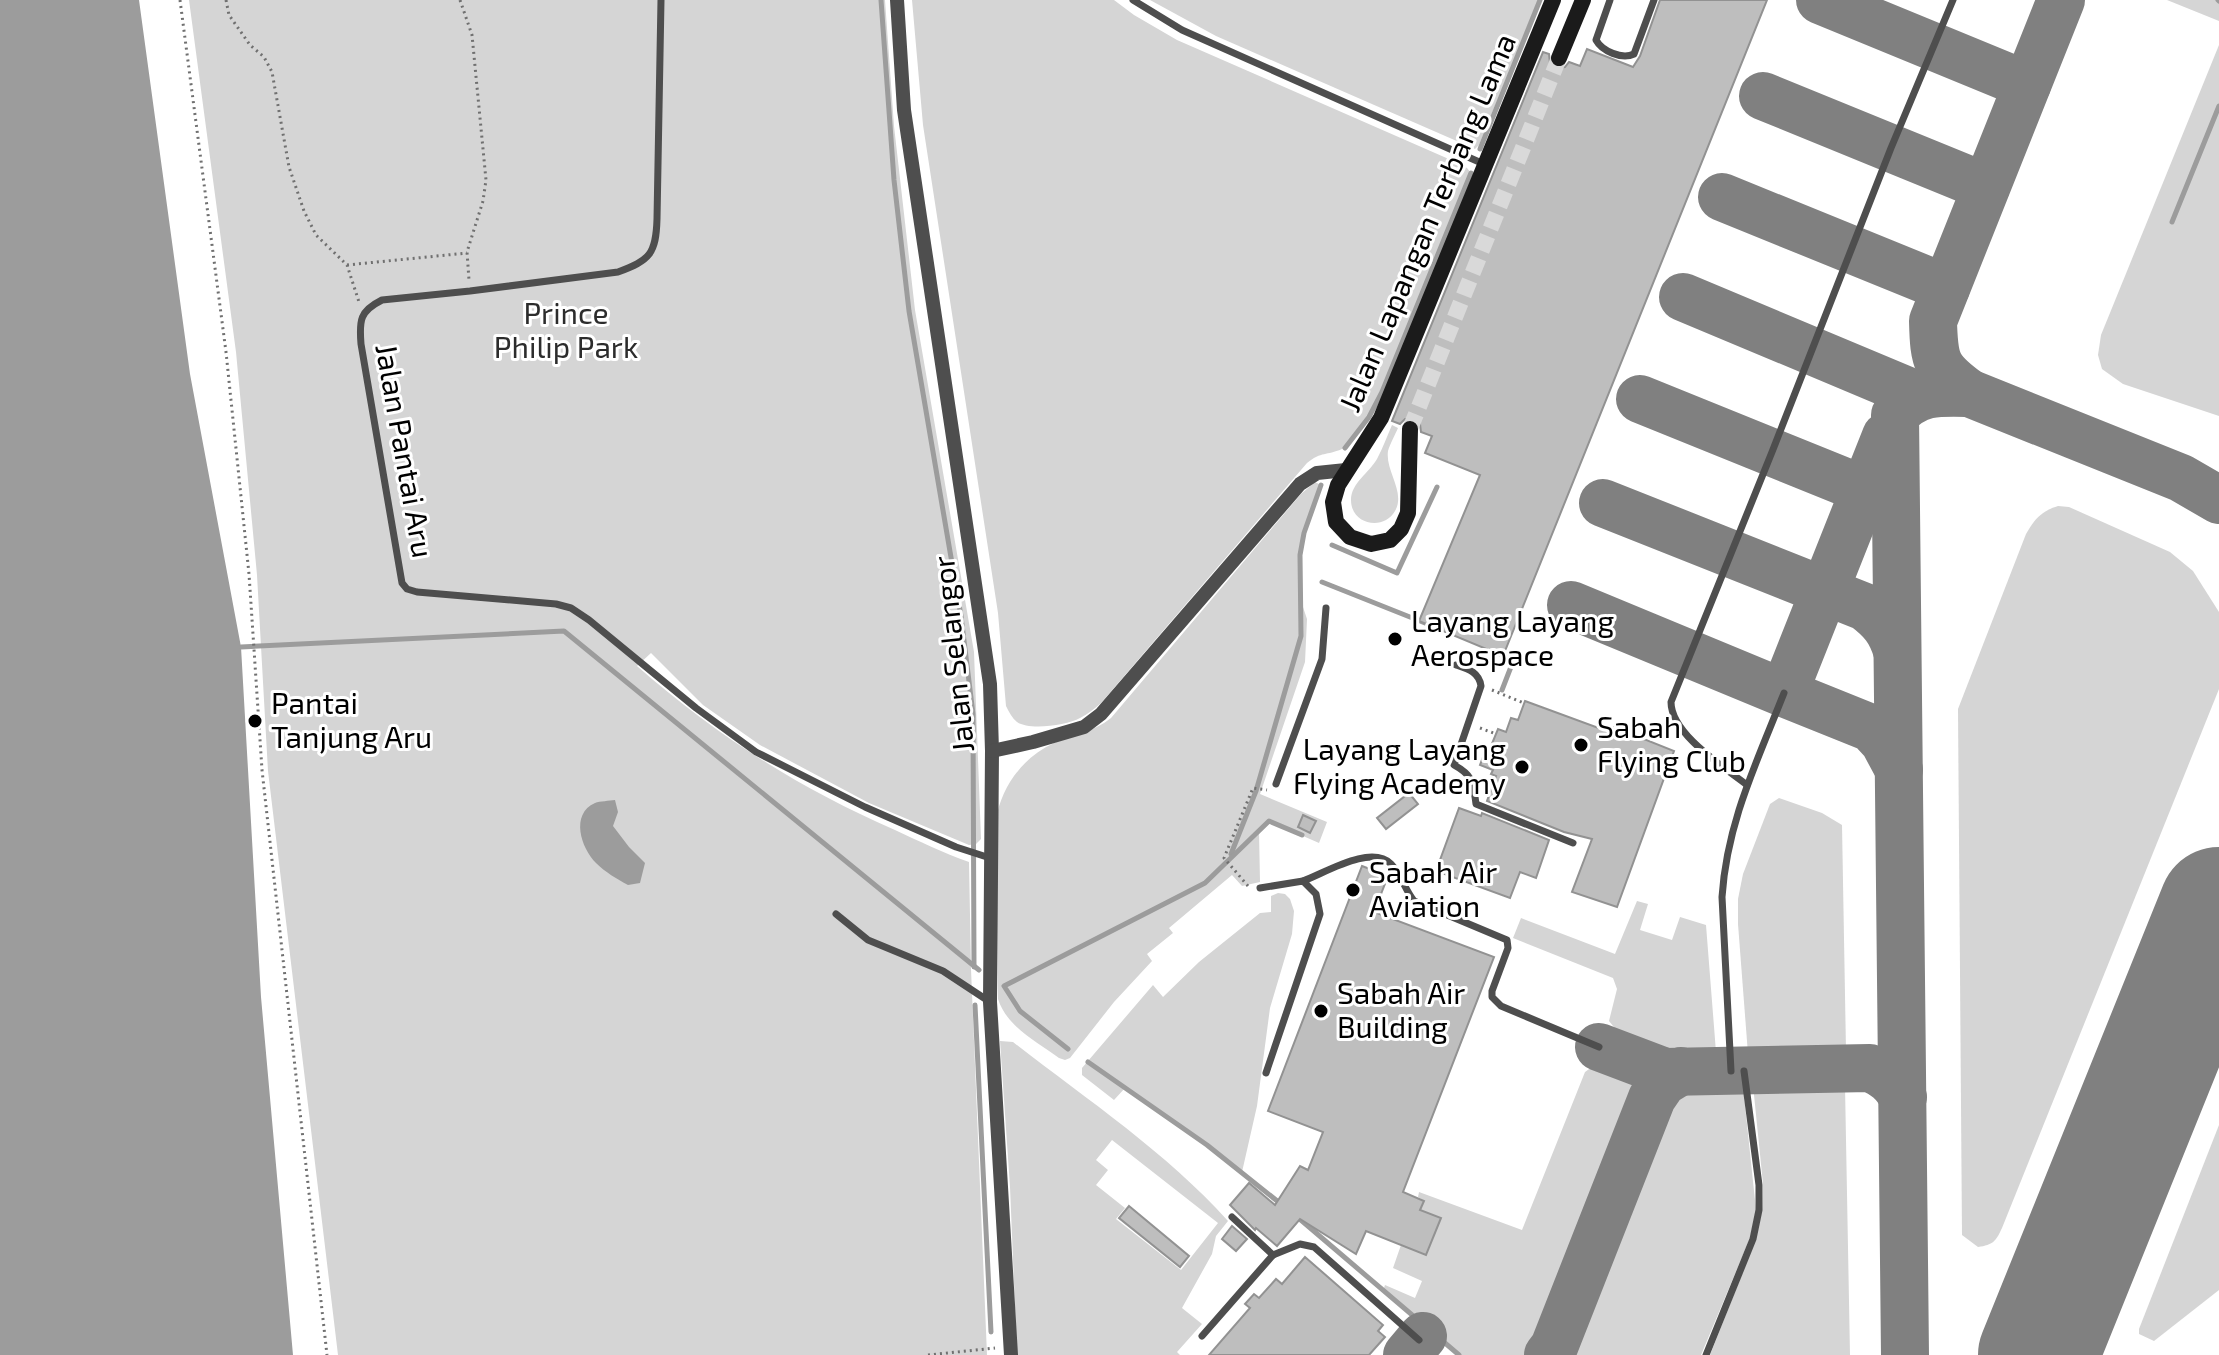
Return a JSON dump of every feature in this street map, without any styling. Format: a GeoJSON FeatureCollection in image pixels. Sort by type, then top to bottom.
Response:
{"type":"FeatureCollection","features":[{"type":"Feature","properties":{"kind":"main road","name":"Jalan Lapangan Terbang Lama"},"geometry":{"type":"LineString","coordinates":[[1410,429],[1408,513],[1401,529],[1390,540],[1371,544],[1350,537],[1336,522],[1333,502],[1338,485],[1381,418],[1553,0]]}},
{"type":"Feature","properties":{"kind":"main road","name":"Jalan Lapangan Terbang Lama"},"geometry":{"type":"LineString","coordinates":[[1559,58],[1583,0]]}},
{"type":"Feature","properties":{"kind":"street","name":"Jalan Selangor"},"geometry":{"type":"LineString","coordinates":[[897,0],[904,110],[990,684],[990,1002],[1011,1351]]}},
{"type":"Feature","properties":{"kind":"street"},"geometry":{"type":"LineString","coordinates":[[992,751],[1084,727],[1101,714],[1300,484],[1317,473],[1346,470]]}},
{"type":"Feature","properties":{"kind":"lane","name":"Jalan Pantai Aru"},"geometry":{"type":"LineString","coordinates":[[661,0],[657,239],[651,254],[638,264],[618,272],[382,300],[362,315],[361,344],[402,583],[407,589],[417,592],[556,604],[571,608],[756,752],[865,807],[956,847],[990,858]]}},
{"type":"Feature","properties":{"kind":"lane"},"geometry":{"type":"LineString","coordinates":[[1133,0],[1182,30],[1486,165]]}},
{"type":"Feature","properties":{"kind":"lane"},"geometry":{"type":"LineString","coordinates":[[1610,0],[1596,40],[1599,46],[1628,57],[1634,54],[1654,0]]}},
{"type":"Feature","properties":{"kind":"lane"},"geometry":{"type":"LineString","coordinates":[[1747,785],[1695,743],[1673,716],[1671,702],[1953,0]]}},
{"type":"Feature","properties":{"kind":"lane"},"geometry":{"type":"LineString","coordinates":[[1276,784],[1322,659],[1326,608]]}},
{"type":"Feature","properties":{"kind":"lane"},"geometry":{"type":"LineString","coordinates":[[1456,665],[1474,672],[1480,678],[1481,686],[1454,765],[1467,772],[1473,783],[1476,804],[1573,843]]}},
{"type":"Feature","properties":{"kind":"lane"},"geometry":{"type":"LineString","coordinates":[[1731,1071],[1722,897],[1729,837],[1784,693]]}},
{"type":"Feature","properties":{"kind":"lane"},"geometry":{"type":"LineString","coordinates":[[1257,890],[1303,881],[1362,857],[1390,863],[1414,901],[1507,940],[1508,948],[1492,991],[1501,1006],[1599,1047]]}},
{"type":"Feature","properties":{"kind":"lane"},"geometry":{"type":"LineString","coordinates":[[1266,1073],[1320,914],[1316,894],[1303,881]]}},
{"type":"Feature","properties":{"kind":"lane"},"geometry":{"type":"LineString","coordinates":[[836,914],[868,940],[943,971],[990,1002]]}},
{"type":"Feature","properties":{"kind":"lane"},"geometry":{"type":"LineString","coordinates":[[1706,1355],[1753,1239],[1759,1210],[1759,1185],[1744,1071]]}},
{"type":"Feature","properties":{"kind":"lane"},"geometry":{"type":"LineString","coordinates":[[1232,1217],[1273,1255]]}},
{"type":"Feature","properties":{"kind":"lane"},"geometry":{"type":"LineString","coordinates":[[1202,1336],[1273,1255],[1300,1244],[1314,1247],[1419,1340]]}},
{"type":"Feature","properties":{"kind":"path"},"geometry":{"type":"LineString","coordinates":[[180,0],[226,352],[249,574],[263,785],[327,1355]]}},
{"type":"Feature","properties":{"kind":"path"},"geometry":{"type":"LineString","coordinates":[[226,0],[229,15],[250,45],[264,57],[272,72],[289,167],[304,211],[316,235],[347,265],[362,315]]}},
{"type":"Feature","properties":{"kind":"path"},"geometry":{"type":"LineString","coordinates":[[460,0],[472,35],[486,180],[483,201],[467,252],[470,291]]}},
{"type":"Feature","properties":{"kind":"path"},"geometry":{"type":"LineString","coordinates":[[347,265],[467,252]]}},
{"type":"Feature","properties":{"kind":"path"},"geometry":{"type":"LineString","coordinates":[[1481,686],[1524,703]]}},
{"type":"Feature","properties":{"kind":"path"},"geometry":{"type":"LineString","coordinates":[[1469,724],[1496,734]]}},
{"type":"Feature","properties":{"kind":"path"},"geometry":{"type":"LineString","coordinates":[[1257,890],[1224,858],[1253,788],[1260,790]]}},
{"type":"Feature","properties":{"kind":"path"},"geometry":{"type":"LineString","coordinates":[[928,1355],[1011,1351]]}},
{"type":"Feature","properties":{"kind":"green space","name":"Prince Philip Park"},"geometry":{"type":"Polygon","coordinates":[[[189,0],[885,0],[894,126],[915,310],[974,652],[981,839],[969,845],[869,803],[760,745],[703,705],[651,653],[637,666],[697,715],[791,778],[931,847],[969,862],[987,1355],[338,1355],[268,771],[257,575],[236,352],[189,0]]]}},
{"type":"Feature","properties":{"kind":"green space"},"geometry":{"type":"Polygon","coordinates":[[[912,0],[1114,0],[1177,40],[1451,160],[1471,173],[1382,392],[1360,432],[1342,449],[1320,455],[1307,463],[1101,703],[1080,718],[1058,725],[1023,725],[1014,719],[1006,706],[998,613],[923,125],[912,0]]]}},
{"type":"Feature","properties":{"kind":"green space"},"geometry":{"type":"Polygon","coordinates":[[[1150,0],[1538,0],[1475,149],[1216,36],[1150,0]]]}},
{"type":"Feature","properties":{"kind":"green space"},"geometry":{"type":"Polygon","coordinates":[[[2167,0],[2219,0],[2219,21],[2167,0]]]}},
{"type":"Feature","properties":{"kind":"green space"},"geometry":{"type":"Polygon","coordinates":[[[2219,45],[2219,416],[2123,384],[2102,369],[2098,355],[2101,335],[2219,45]]]}},
{"type":"Feature","properties":{"kind":"green space"},"geometry":{"type":"Polygon","coordinates":[[[1392,425],[1398,428],[1388,451],[1388,459],[1398,504],[1390,517],[1376,523],[1369,522],[1356,515],[1352,508],[1352,494],[1377,459],[1392,425]]]}},
{"type":"Feature","properties":{"kind":"green space"},"geometry":{"type":"Polygon","coordinates":[[[1315,482],[1321,485],[1304,533],[1300,555],[1300,598],[1307,619],[1305,662],[1260,794],[1327,822],[1319,843],[1269,821],[1259,831],[1260,882],[1242,886],[1232,875],[1169,928],[1173,933],[1147,954],[1152,961],[1114,1002],[1070,1058],[1059,1058],[1015,1026],[998,999],[996,819],[1003,795],[1016,774],[1033,756],[1054,743],[1091,730],[1111,718],[1301,494],[1315,482]]]}},
{"type":"Feature","properties":{"kind":"green space"},"geometry":{"type":"Polygon","coordinates":[[[2058,506],[2069,507],[2170,552],[2193,571],[2219,612],[2219,689],[2002,1228],[1993,1242],[1978,1247],[1962,1235],[1958,709],[2026,534],[2039,517],[2058,506]]]}},
{"type":"Feature","properties":{"kind":"green space"},"geometry":{"type":"Polygon","coordinates":[[[1779,798],[1822,813],[1842,825],[1846,1051],[1748,1054],[1738,899],[1743,874],[1770,804],[1779,798]]]}},
{"type":"Feature","properties":{"kind":"green space"},"geometry":{"type":"Polygon","coordinates":[[[1278,893],[1290,899],[1294,911],[1292,934],[1270,1008],[1257,1106],[1242,1172],[1125,1088],[1114,1100],[1082,1075],[1082,1068],[1153,985],[1163,997],[1199,962],[1260,913],[1271,912],[1271,896],[1278,893]]]}},
{"type":"Feature","properties":{"kind":"green space"},"geometry":{"type":"Polygon","coordinates":[[[1637,901],[1648,904],[1640,930],[1672,940],[1680,917],[1706,925],[1716,1052],[1672,1053],[1631,1040],[1609,1021],[1617,989],[1613,978],[1513,938],[1521,918],[1615,954],[1637,901]]]}},
{"type":"Feature","properties":{"kind":"green space"},"geometry":{"type":"Polygon","coordinates":[[[1000,1041],[1013,1042],[1125,1127],[1179,1172],[1228,1221],[1216,1236],[1212,1254],[1182,1308],[1202,1324],[1177,1352],[1180,1355],[1017,1355],[1000,1041]],[[1112,1140],[1096,1160],[1108,1170],[1096,1185],[1125,1208],[1116,1219],[1181,1270],[1218,1223],[1112,1140]]]}},
{"type":"Feature","properties":{"kind":"green space"},"geometry":{"type":"Polygon","coordinates":[[[1607,1065],[1625,1069],[1637,1076],[1639,1087],[1533,1352],[1530,1355],[1459,1355],[1383,1291],[1385,1285],[1415,1298],[1422,1281],[1393,1268],[1401,1245],[1427,1254],[1441,1218],[1420,1210],[1424,1201],[1418,1197],[1419,1192],[1522,1230],[1585,1072],[1592,1067],[1607,1065]]]}},
{"type":"Feature","properties":{"kind":"green space"},"geometry":{"type":"Polygon","coordinates":[[[1684,1085],[1743,1086],[1756,1210],[1750,1238],[1701,1355],[1565,1355],[1663,1104],[1671,1092],[1684,1085]]]}},
{"type":"Feature","properties":{"kind":"green space"},"geometry":{"type":"Polygon","coordinates":[[[1753,1085],[1845,1086],[1850,1355],[1710,1355],[1756,1239],[1762,1210],[1763,1184],[1753,1085]]]}},
{"type":"Feature","properties":{"kind":"green space"},"geometry":{"type":"Polygon","coordinates":[[[2219,1125],[2219,1290],[2154,1341],[2139,1334],[2139,1329],[2219,1125]]]}},
{"type":"Feature","properties":{"kind":"shaded area"},"geometry":{"type":"Polygon","coordinates":[[[0,0],[139,0],[190,374],[241,647],[261,997],[293,1355],[0,1355],[0,0]]]}},
{"type":"Feature","properties":{"kind":"shaded area"},"geometry":{"type":"Polygon","coordinates":[[[615,800],[618,812],[613,826],[645,863],[640,883],[628,885],[607,872],[591,857],[582,840],[580,823],[587,808],[597,802],[615,800]]]}},
{"type":"Feature","properties":{"kind":"building"},"geometry":{"type":"Polygon","coordinates":[[[1660,0],[1767,0],[1503,656],[1419,621],[1480,475],[1425,453],[1432,436],[1421,432],[1416,420],[1405,419],[1400,424],[1392,421],[1543,52],[1549,54],[1550,64],[1556,68],[1565,67],[1569,62],[1580,66],[1587,49],[1633,67],[1660,0]]]}},
{"type":"Feature","properties":{"kind":"building"},"geometry":{"type":"Polygon","coordinates":[[[1525,701],[1612,733],[1614,727],[1674,751],[1617,907],[1572,892],[1592,839],[1564,832],[1487,801],[1496,776],[1491,774],[1493,770],[1480,765],[1486,749],[1489,751],[1498,729],[1506,732],[1511,718],[1518,720],[1525,701]]]}},
{"type":"Feature","properties":{"kind":"building"},"geometry":{"type":"Polygon","coordinates":[[[1409,793],[1418,804],[1386,829],[1377,818],[1409,793]]]}},
{"type":"Feature","properties":{"kind":"building"},"geometry":{"type":"Polygon","coordinates":[[[1459,808],[1481,816],[1482,813],[1549,840],[1536,878],[1520,872],[1510,898],[1436,871],[1459,808]]]}},
{"type":"Feature","properties":{"kind":"building"},"geometry":{"type":"Polygon","coordinates":[[[1303,815],[1316,821],[1310,833],[1298,827],[1303,815]]]}},
{"type":"Feature","properties":{"kind":"building"},"geometry":{"type":"Polygon","coordinates":[[[1362,866],[1388,876],[1374,912],[1494,957],[1403,1192],[1424,1201],[1420,1210],[1441,1218],[1426,1255],[1366,1231],[1356,1254],[1300,1219],[1277,1246],[1255,1230],[1230,1205],[1249,1183],[1275,1205],[1300,1166],[1308,1170],[1323,1132],[1268,1111],[1362,866]]]}},
{"type":"Feature","properties":{"kind":"building"},"geometry":{"type":"Polygon","coordinates":[[[1129,1206],[1189,1256],[1180,1267],[1119,1218],[1129,1206]]]}},
{"type":"Feature","properties":{"kind":"building"},"geometry":{"type":"Polygon","coordinates":[[[1232,1226],[1247,1239],[1236,1251],[1222,1239],[1232,1226]]]}},
{"type":"Feature","properties":{"kind":"building"},"geometry":{"type":"Polygon","coordinates":[[[1305,1257],[1383,1325],[1378,1331],[1385,1337],[1369,1355],[1209,1355],[1250,1308],[1245,1304],[1254,1294],[1259,1298],[1276,1279],[1282,1284],[1305,1257]]]}},
{"type":"Feature","properties":{"kind":"waterway"},"geometry":{"type":"LineString","coordinates":[[881,0],[894,180],[909,311],[961,616],[973,714],[974,967]]}},
{"type":"Feature","properties":{"kind":"waterway"},"geometry":{"type":"LineString","coordinates":[[1480,149],[1540,0]]}},
{"type":"Feature","properties":{"kind":"waterway"},"geometry":{"type":"LineString","coordinates":[[2172,222],[2219,106]]}},
{"type":"Feature","properties":{"kind":"waterway"},"geometry":{"type":"LineString","coordinates":[[1345,448],[1369,417],[1382,392],[1471,173]]}},
{"type":"Feature","properties":{"kind":"waterway"},"geometry":{"type":"LineString","coordinates":[[1231,854],[1256,791],[1301,636],[1300,555],[1304,533],[1321,485]]}},
{"type":"Feature","properties":{"kind":"waterway"},"geometry":{"type":"LineString","coordinates":[[1332,545],[1397,573],[1437,487]]}},
{"type":"Feature","properties":{"kind":"waterway"},"geometry":{"type":"LineString","coordinates":[[1322,582],[1425,623]]}},
{"type":"Feature","properties":{"kind":"waterway"},"geometry":{"type":"LineString","coordinates":[[241,647],[564,631],[979,970]]}},
{"type":"Feature","properties":{"kind":"waterway"},"geometry":{"type":"LineString","coordinates":[[1497,653],[1514,659],[1502,690]]}},
{"type":"Feature","properties":{"kind":"waterway"},"geometry":{"type":"LineString","coordinates":[[1068,1049],[1020,1011],[1004,986],[1205,883],[1269,821],[1302,835]]}},
{"type":"Feature","properties":{"kind":"waterway"},"geometry":{"type":"LineString","coordinates":[[975,1005],[991,1332]]}},
{"type":"Feature","properties":{"kind":"waterway"},"geometry":{"type":"LineString","coordinates":[[1088,1062],[1207,1145],[1281,1204]]}},
{"type":"Feature","properties":{"kind":"waterway"},"geometry":{"type":"LineString","coordinates":[[1295,1215],[1459,1355]]}},
{"type":"Feature","properties":{"kind":"taxiway"},"geometry":{"type":"LineString","coordinates":[[1820,0],[2027,85]]}},
{"type":"Feature","properties":{"kind":"taxiway"},"geometry":{"type":"LineString","coordinates":[[2061,0],[1933,321],[1936,355],[1943,370],[1969,393],[2181,478],[2219,500]]}},
{"type":"Feature","properties":{"kind":"taxiway"},"geometry":{"type":"LineString","coordinates":[[1763,96],[1986,187]]}},
{"type":"Feature","properties":{"kind":"taxiway"},"geometry":{"type":"LineString","coordinates":[[1722,197],[1946,288]]}},
{"type":"Feature","properties":{"kind":"taxiway"},"geometry":{"type":"LineString","coordinates":[[1683,297],[1905,390]]}},
{"type":"Feature","properties":{"kind":"taxiway"},"geometry":{"type":"LineString","coordinates":[[1905,1355],[1895,415],[1920,397],[1969,393]]}},
{"type":"Feature","properties":{"kind":"taxiway"},"geometry":{"type":"LineString","coordinates":[[1640,399],[1865,490],[1888,513]]}},
{"type":"Feature","properties":{"kind":"taxiway"},"geometry":{"type":"LineString","coordinates":[[1571,605],[1784,693],[1886,436]]}},
{"type":"Feature","properties":{"kind":"taxiway"},"geometry":{"type":"LineString","coordinates":[[1603,503],[1865,607],[1885,626],[1897,651]]}},
{"type":"Feature","properties":{"kind":"taxiway"},"geometry":{"type":"LineString","coordinates":[[1784,693],[1871,728],[1884,742],[1899,770]]}},
{"type":"Feature","properties":{"kind":"taxiway"},"geometry":{"type":"LineString","coordinates":[[1599,1047],[1665,1072],[1870,1068],[1889,1080],[1903,1097]]}},
{"type":"Feature","properties":{"kind":"taxiway"},"geometry":{"type":"LineString","coordinates":[[1548,1355],[1554,1347],[1652,1098],[1663,1082],[1681,1071]]}},
{"type":"Feature","properties":{"kind":"taxiway"},"geometry":{"type":"LineString","coordinates":[[1407,1355],[1423,1336]]}},
{"type":"Feature","properties":{"kind":"taxiway"},"geometry":{"type":"LineString","coordinates":[[2035,1355],[2040,1352]]}},
{"type":"Feature","properties":{"kind":"runway"},"geometry":{"type":"LineString","coordinates":[[2038,1355],[2219,907]]}},
{"type":"Feature","properties":{"kind":"tunnel"},"geometry":{"type":"LineString","coordinates":[[1410,429],[1559,58]]}},
{"type":"Feature","properties":{"kind":"place","name":"Layang Layang Aerospace"},"geometry":{"type":"Point","coordinates":[1395,639]}},
{"type":"Feature","properties":{"kind":"place","name":"Pantai Tanjung Aru"},"geometry":{"type":"Point","coordinates":[255,721]}},
{"type":"Feature","properties":{"kind":"place","name":"Sabah Flying Club"},"geometry":{"type":"Point","coordinates":[1581,745]}},
{"type":"Feature","properties":{"kind":"place","name":"Layang Layang Flying Academy"},"geometry":{"type":"Point","coordinates":[1522,767]}},
{"type":"Feature","properties":{"kind":"place","name":"Sabah Air Aviation"},"geometry":{"type":"Point","coordinates":[1353,890]}},
{"type":"Feature","properties":{"kind":"place","name":"Sabah Air Building"},"geometry":{"type":"Point","coordinates":[1321,1011]}}]}
